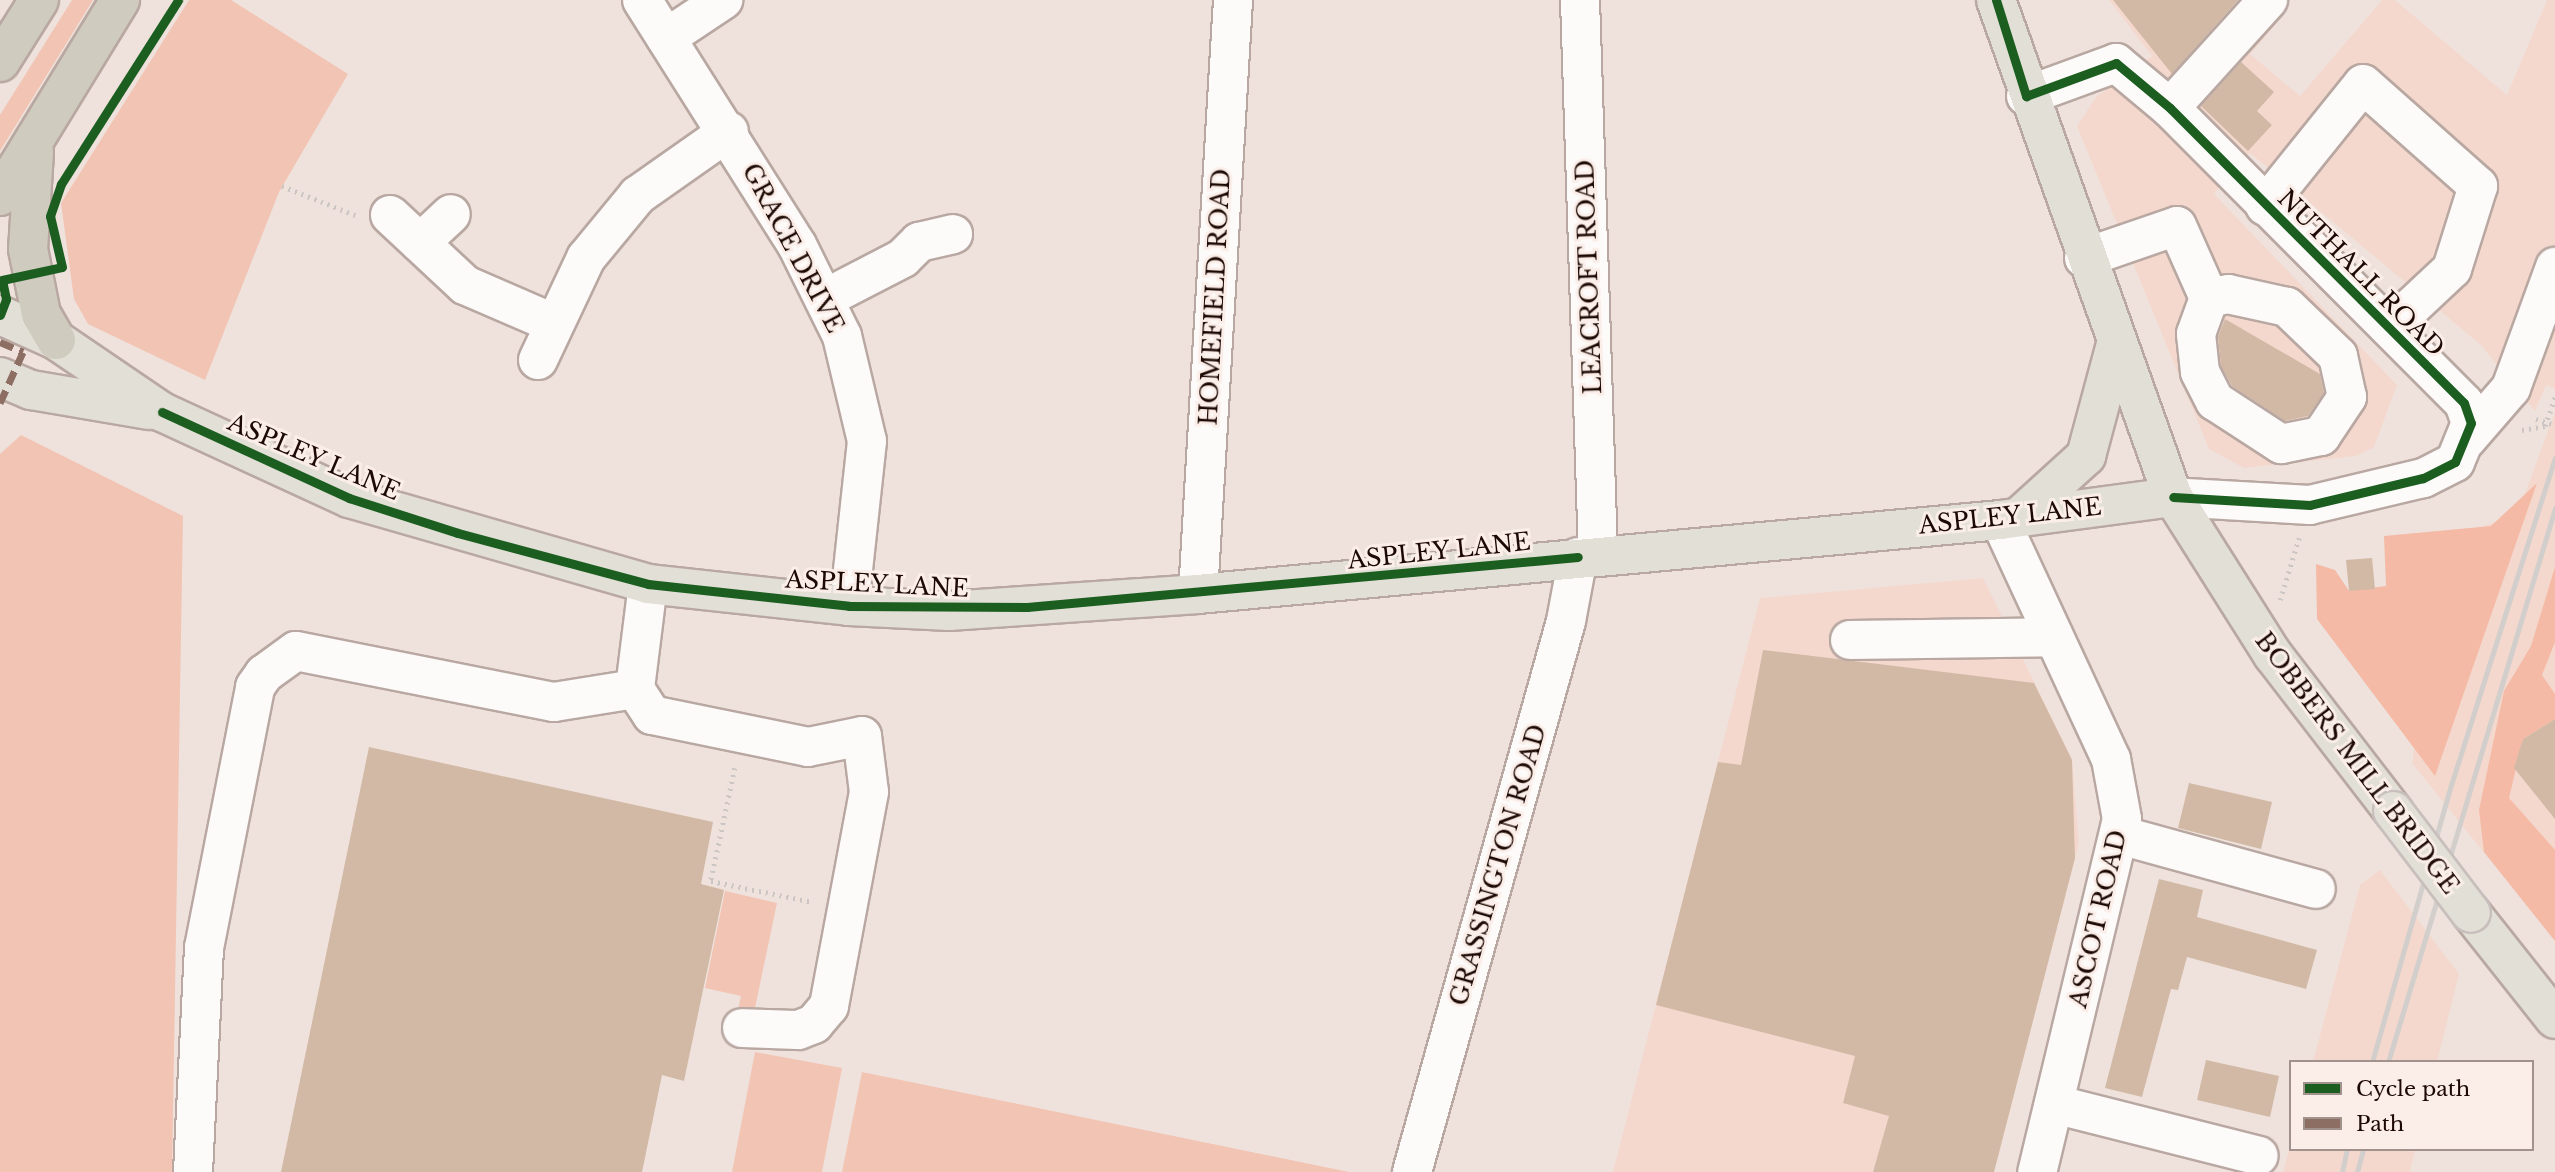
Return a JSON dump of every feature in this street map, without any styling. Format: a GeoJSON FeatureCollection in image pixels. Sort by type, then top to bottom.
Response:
{"type":"FeatureCollection","features":[{"type":"Feature","properties":{"kind":"highway"},"geometry":{"type":"LineString","coordinates":[[0,62],[39,0]]}},
{"type":"Feature","properties":{"kind":"highway"},"geometry":{"type":"LineString","coordinates":[[0,196],[38,129],[120,0]]}},
{"type":"Feature","properties":{"kind":"highway"},"geometry":{"type":"LineString","coordinates":[[38,129],[27,190],[28,248],[41,314],[56,340]]}},
{"type":"Feature","properties":{"kind":"main road"},"geometry":{"type":"LineString","coordinates":[[1996,0],[2026,96],[2173,497]]}},
{"type":"Feature","properties":{"kind":"main road","name":"ASPLEY LANE"},"geometry":{"type":"LineString","coordinates":[[0,315],[56,340],[162,412],[349,498],[648,584],[849,606],[949,611],[1198,594],[1588,555],[2010,519],[2173,497]]}},
{"type":"Feature","properties":{"kind":"main road"},"geometry":{"type":"LineString","coordinates":[[2010,519],[2086,456],[2116,344]]}},
{"type":"Feature","properties":{"kind":"main road","name":"ASPLEY LANE"},"geometry":{"type":"LineString","coordinates":[[0,377],[31,390],[162,412]]}},
{"type":"Feature","properties":{"kind":"main road","name":"BOBBERS MILL BRIDGE"},"geometry":{"type":"LineString","coordinates":[[2173,497],[2273,654],[2555,1019]]}},
{"type":"Feature","properties":{"kind":"street","name":"GRACE DRIVE"},"geometry":{"type":"LineString","coordinates":[[642,0],[729,131],[842,336],[867,441],[849,606]]}},
{"type":"Feature","properties":{"kind":"street"},"geometry":{"type":"LineString","coordinates":[[666,38],[723,0]]}},
{"type":"Feature","properties":{"kind":"street","name":"HOMEFIELD ROAD"},"geometry":{"type":"LineString","coordinates":[[1198,594],[1233,0]]}},
{"type":"Feature","properties":{"kind":"street","name":"LEACROFT ROAD"},"geometry":{"type":"LineString","coordinates":[[1580,0],[1588,555]]}},
{"type":"Feature","properties":{"kind":"street"},"geometry":{"type":"LineString","coordinates":[[2170,108],[2268,0]]}},
{"type":"Feature","properties":{"kind":"street","name":"NUTHALL ROAD"},"geometry":{"type":"LineString","coordinates":[[2026,96],[2116,63],[2170,108],[2464,403],[2471,423],[2466,440]]}},
{"type":"Feature","properties":{"kind":"street"},"geometry":{"type":"LineString","coordinates":[[2265,206],[2363,84],[2478,186],[2452,269],[2389,328]]}},
{"type":"Feature","properties":{"kind":"street"},"geometry":{"type":"LineString","coordinates":[[538,360],[552,323],[586,258],[638,195],[729,131]]}},
{"type":"Feature","properties":{"kind":"street"},"geometry":{"type":"LineString","coordinates":[[420,243],[451,214]]}},
{"type":"Feature","properties":{"kind":"street"},"geometry":{"type":"LineString","coordinates":[[390,215],[465,285],[552,323]]}},
{"type":"Feature","properties":{"kind":"street"},"geometry":{"type":"LineString","coordinates":[[2084,258],[2177,226],[2208,298],[2196,334],[2200,372],[2214,401],[2281,444],[2300,504]]}},
{"type":"Feature","properties":{"kind":"street"},"geometry":{"type":"LineString","coordinates":[[824,299],[902,258],[919,242],[953,234]]}},
{"type":"Feature","properties":{"kind":"street"},"geometry":{"type":"LineString","coordinates":[[2173,497],[2259,507],[2300,504],[2423,478],[2455,462],[2466,440],[2511,387],[2555,267]]}},
{"type":"Feature","properties":{"kind":"street"},"geometry":{"type":"LineString","coordinates":[[2208,298],[2228,293],[2262,305],[2277,334],[2321,367],[2341,368],[2347,397],[2321,436],[2281,444]]}},
{"type":"Feature","properties":{"kind":"street","name":"ASCOT ROAD"},"geometry":{"type":"LineString","coordinates":[[2010,519],[2054,637],[2111,759],[2120,835],[2037,1172]]}},
{"type":"Feature","properties":{"kind":"street","name":"GRASSINGTON ROAD"},"geometry":{"type":"LineString","coordinates":[[1412,1172],[1566,621],[1588,555]]}},
{"type":"Feature","properties":{"kind":"street"},"geometry":{"type":"LineString","coordinates":[[648,584],[635,689],[652,715],[808,747],[862,736],[869,792],[833,987],[814,1024],[770,1034],[742,1028]]}},
{"type":"Feature","properties":{"kind":"street"},"geometry":{"type":"LineString","coordinates":[[1850,640],[2054,637]]}},
{"type":"Feature","properties":{"kind":"street"},"geometry":{"type":"LineString","coordinates":[[193,1172],[204,948],[255,687],[264,674],[296,651],[554,702],[635,689]]}},
{"type":"Feature","properties":{"kind":"street"},"geometry":{"type":"LineString","coordinates":[[2120,835],[2316,889]]}},
{"type":"Feature","properties":{"kind":"street"},"geometry":{"type":"LineString","coordinates":[[2054,1104],[2259,1156]]}},
{"type":"Feature","properties":{"kind":"path"},"geometry":{"type":"LineString","coordinates":[[282,186],[359,217],[390,215]]}},
{"type":"Feature","properties":{"kind":"path"},"geometry":{"type":"LineString","coordinates":[[2545,426],[2555,397]]}},
{"type":"Feature","properties":{"kind":"path"},"geometry":{"type":"LineString","coordinates":[[2536,419],[2555,425]]}},
{"type":"Feature","properties":{"kind":"path"},"geometry":{"type":"LineString","coordinates":[[2273,654],[2282,586],[2300,504]]}},
{"type":"Feature","properties":{"kind":"path"},"geometry":{"type":"LineString","coordinates":[[743,735],[711,881],[847,909]]}},
{"type":"Feature","properties":{"kind":"shaded area"},"geometry":{"type":"Polygon","coordinates":[[[72,0],[93,0],[0,151],[0,115],[72,0]]]}},
{"type":"Feature","properties":{"kind":"shaded area"},"geometry":{"type":"Polygon","coordinates":[[[189,0],[231,0],[348,74],[279,192],[205,380],[88,324],[74,299],[61,203],[189,0]]]}},
{"type":"Feature","properties":{"kind":"shaded area"},"geometry":{"type":"Polygon","coordinates":[[[2109,0],[2256,0],[2277,23],[2250,54],[2300,96],[2382,0],[2395,0],[2507,95],[2547,0],[2555,0],[2555,389],[2546,385],[2535,411],[2481,345],[2250,153],[2214,194],[2397,385],[2374,447],[2356,456],[2244,468],[2209,449],[2077,126],[2096,97],[2152,56],[2109,0]]]}},
{"type":"Feature","properties":{"kind":"shaded area"},"geometry":{"type":"Polygon","coordinates":[[[2555,412],[2555,941],[2412,763],[2421,698],[2468,531],[2502,520],[2523,499],[2555,412]]]}},
{"type":"Feature","properties":{"kind":"shaded area"},"geometry":{"type":"Polygon","coordinates":[[[21,435],[183,516],[172,1172],[0,1172],[0,454],[21,435]]]}},
{"type":"Feature","properties":{"kind":"shaded area"},"geometry":{"type":"Polygon","coordinates":[[[2537,483],[2435,776],[2317,619],[2316,564],[2335,570],[2349,591],[2386,586],[2384,536],[2491,526],[2537,483]]]}},
{"type":"Feature","properties":{"kind":"shaded area"},"geometry":{"type":"Polygon","coordinates":[[[2555,567],[2555,642],[2542,675],[2555,694],[2555,719],[2523,739],[2509,798],[2555,850],[2555,941],[2484,852],[2479,810],[2504,691],[2531,646],[2555,567]]]}},
{"type":"Feature","properties":{"kind":"shaded area"},"geometry":{"type":"Polygon","coordinates":[[[1983,578],[2072,759],[2079,843],[1994,1172],[1613,1172],[1760,598],[1983,578]]]}},
{"type":"Feature","properties":{"kind":"shaded area"},"geometry":{"type":"Polygon","coordinates":[[[2380,870],[2459,974],[2438,1060],[2314,1060],[2360,885],[2380,870]]]}},
{"type":"Feature","properties":{"kind":"shaded area"},"geometry":{"type":"Polygon","coordinates":[[[725,891],[777,903],[752,1022],[736,1019],[741,996],[705,988],[725,891]]]}},
{"type":"Feature","properties":{"kind":"shaded area"},"geometry":{"type":"Polygon","coordinates":[[[755,1052],[842,1068],[822,1172],[732,1172],[755,1052]]]}},
{"type":"Feature","properties":{"kind":"shaded area"},"geometry":{"type":"Polygon","coordinates":[[[862,1072],[1349,1172],[842,1172],[862,1072]]]}},
{"type":"Feature","properties":{"kind":"shaded area"},"geometry":{"type":"Polygon","coordinates":[[[2289,1150],[2415,1151],[2410,1172],[2283,1172],[2289,1150]]]}},
{"type":"Feature","properties":{"kind":"building"},"geometry":{"type":"Polygon","coordinates":[[[2113,0],[2238,0],[2172,74],[2113,0]]]}},
{"type":"Feature","properties":{"kind":"building"},"geometry":{"type":"Polygon","coordinates":[[[2241,62],[2274,92],[2257,111],[2272,125],[2248,151],[2201,106],[2241,62]]]}},
{"type":"Feature","properties":{"kind":"building"},"geometry":{"type":"Polygon","coordinates":[[[2225,319],[2320,374],[2324,393],[2308,416],[2285,421],[2232,386],[2221,366],[2218,337],[2225,319]]]}},
{"type":"Feature","properties":{"kind":"building"},"geometry":{"type":"Polygon","coordinates":[[[2372,558],[2375,589],[2349,591],[2346,560],[2372,558]]]}},
{"type":"Feature","properties":{"kind":"building"},"geometry":{"type":"Polygon","coordinates":[[[1763,650],[2034,683],[2072,760],[2075,858],[1994,1172],[1873,1172],[1889,1116],[1843,1103],[1855,1056],[1656,1005],[1718,762],[1741,765],[1763,650]]]}},
{"type":"Feature","properties":{"kind":"building"},"geometry":{"type":"Polygon","coordinates":[[[2555,719],[2555,819],[2514,768],[2523,739],[2555,719]]]}},
{"type":"Feature","properties":{"kind":"building"},"geometry":{"type":"Polygon","coordinates":[[[369,747],[713,822],[701,884],[724,890],[684,1081],[662,1075],[642,1172],[281,1172],[369,747]]]}},
{"type":"Feature","properties":{"kind":"building"},"geometry":{"type":"Polygon","coordinates":[[[2189,783],[2272,802],[2261,849],[2178,828],[2189,783]]]}},
{"type":"Feature","properties":{"kind":"building"},"geometry":{"type":"Polygon","coordinates":[[[2159,879],[2203,890],[2197,917],[2317,950],[2306,989],[2187,957],[2178,990],[2171,989],[2142,1097],[2105,1088],[2159,879]]]}},
{"type":"Feature","properties":{"kind":"building"},"geometry":{"type":"Polygon","coordinates":[[[2206,1060],[2279,1076],[2270,1117],[2197,1100],[2206,1060]]]}},
{"type":"Feature","properties":{"kind":"railway"},"geometry":{"type":"LineString","coordinates":[[2373,1060],[2452,782],[2555,458]]}},
{"type":"Feature","properties":{"kind":"railway"},"geometry":{"type":"LineString","coordinates":[[2389,1060],[2555,508]]}},
{"type":"Feature","properties":{"kind":"railway"},"geometry":{"type":"LineString","coordinates":[[2342,1172],[2347,1151]]}},
{"type":"Feature","properties":{"kind":"railway"},"geometry":{"type":"LineString","coordinates":[[2357,1172],[2362,1151]]}},
{"type":"Feature","properties":{"kind":"marked path"},"geometry":{"type":"LineString","coordinates":[[0,342],[23,352],[0,403]]}},
{"type":"Feature","properties":{"kind":"cycle path"},"geometry":{"type":"LineString","coordinates":[[0,315],[6,299],[2,280],[62,267],[50,216],[61,184],[178,0]]}},
{"type":"Feature","properties":{"kind":"cycle path"},"geometry":{"type":"LineString","coordinates":[[1996,0],[2026,96],[2116,63],[2170,108],[2464,403],[2471,423],[2455,462],[2423,478],[2310,505],[2173,497]]}},
{"type":"Feature","properties":{"kind":"cycle path"},"geometry":{"type":"LineString","coordinates":[[162,412],[349,498],[458,533],[648,584],[849,606],[1027,607],[1578,557]]}}]}
